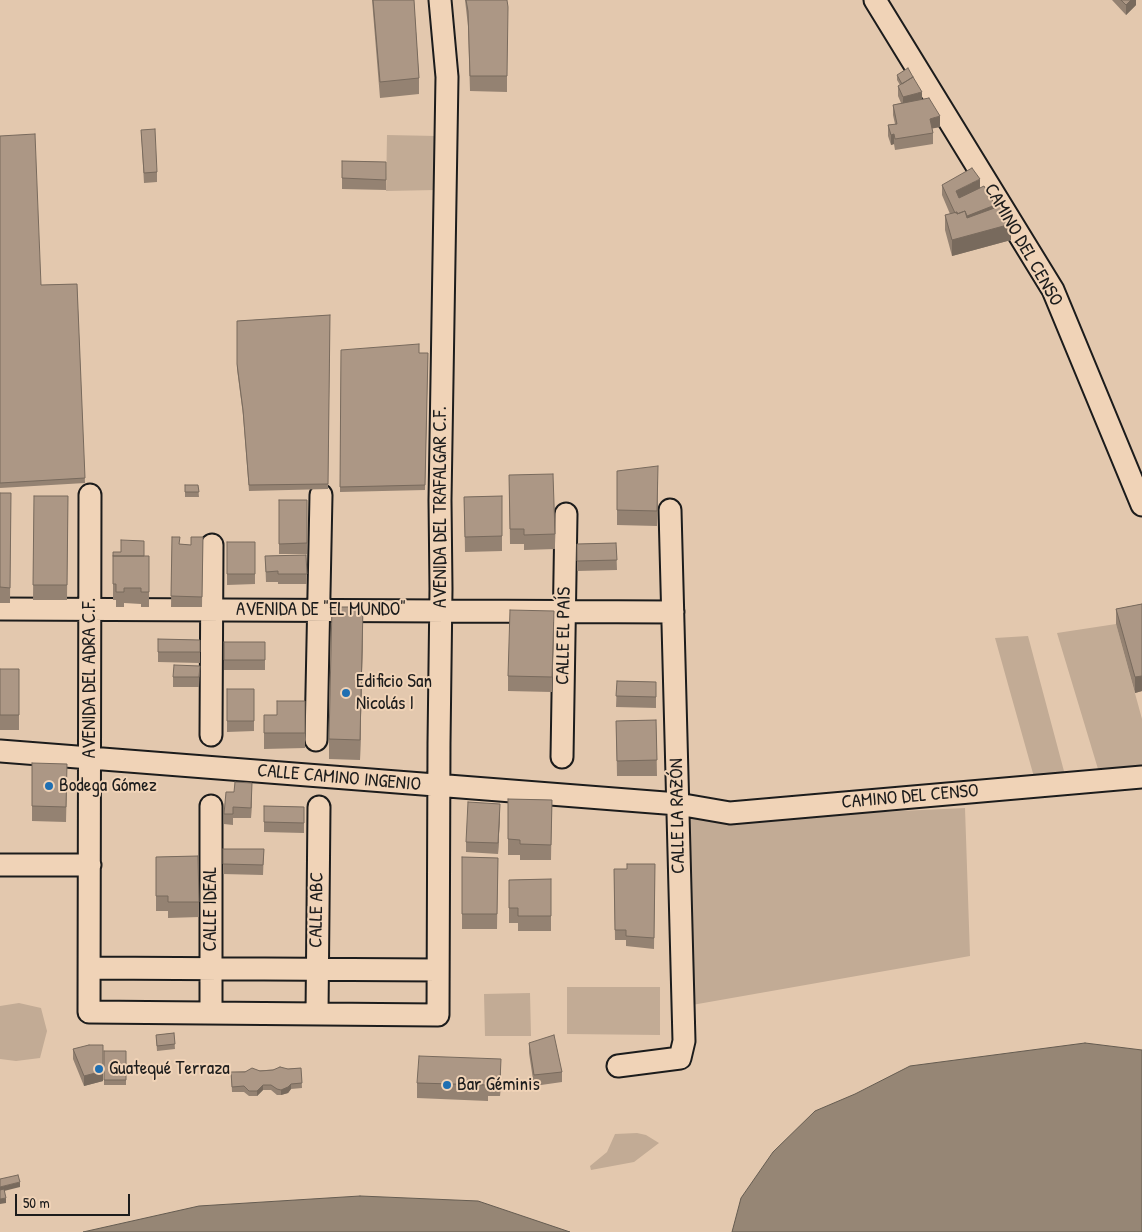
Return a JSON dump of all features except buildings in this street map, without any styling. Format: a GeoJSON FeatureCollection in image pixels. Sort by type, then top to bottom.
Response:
{"type":"FeatureCollection","features":[{"type":"Feature","properties":{"kind":"street","name":"AVENIDA DEL TRAFALGAR C.F."},"geometry":{"type":"LineString","coordinates":[[317,1014],[438,1014],[440,500],[447,77],[440,0]]}},
{"type":"Feature","properties":{"kind":"street","name":"CAMINO DEL CENSO"},"geometry":{"type":"LineString","coordinates":[[876,0],[1053,290],[1142,505]]}},
{"type":"Feature","properties":{"kind":"street","name":"AVENIDA DEL ADRA C.F."},"geometry":{"type":"LineString","coordinates":[[90,494],[90,1012],[211,1013]]}},
{"type":"Feature","properties":{"kind":"street"},"geometry":{"type":"LineString","coordinates":[[316,740],[321,495]]}},
{"type":"Feature","properties":{"kind":"street","name":"CALLE LA RAZÓN"},"geometry":{"type":"LineString","coordinates":[[618,1066],[680,1058],[684,1041],[670,510]]}},
{"type":"Feature","properties":{"kind":"street","name":"CALLE EL PAÍS"},"geometry":{"type":"LineString","coordinates":[[562,757],[566,514]]}},
{"type":"Feature","properties":{"kind":"street"},"geometry":{"type":"LineString","coordinates":[[211,735],[212,545]]}},
{"type":"Feature","properties":{"kind":"street","name":"AVENIDA DE \"EL MUNDO\""},"geometry":{"type":"LineString","coordinates":[[0,608],[673,612]]}},
{"type":"Feature","properties":{"kind":"street","name":"CALLE CAMINO INGENIO"},"geometry":{"type":"LineString","coordinates":[[0,752],[678,804]]}},
{"type":"Feature","properties":{"kind":"street","name":"CAMINO DEL CENSO"},"geometry":{"type":"LineString","coordinates":[[678,804],[730,813],[1142,777]]}},
{"type":"Feature","properties":{"kind":"street","name":"CALLE IDEAL"},"geometry":{"type":"LineString","coordinates":[[211,806],[211,1013]]}},
{"type":"Feature","properties":{"kind":"street","name":"CALLE ABC"},"geometry":{"type":"LineString","coordinates":[[317,1014],[319,806]]}},
{"type":"Feature","properties":{"kind":"street"},"geometry":{"type":"LineString","coordinates":[[0,865],[90,865]]}},
{"type":"Feature","properties":{"kind":"street"},"geometry":{"type":"LineString","coordinates":[[90,968],[438,970]]}},
{"type":"Feature","properties":{"kind":"street"},"geometry":{"type":"LineString","coordinates":[[211,1013],[317,1014]]}},
{"type":"Feature","properties":{"kind":"shaded area"},"geometry":{"type":"Polygon","coordinates":[[[387,135],[437,136],[435,190],[386,191],[387,135]]]}},
{"type":"Feature","properties":{"kind":"shaded area"},"geometry":{"type":"Polygon","coordinates":[[[1116,624],[1142,719],[1142,766],[1098,769],[1057,633],[1116,624]]]}},
{"type":"Feature","properties":{"kind":"shaded area"},"geometry":{"type":"Polygon","coordinates":[[[1028,636],[1065,775],[1034,777],[995,638],[1028,636]]]}},
{"type":"Feature","properties":{"kind":"shaded area"},"geometry":{"type":"Polygon","coordinates":[[[965,808],[970,956],[692,1005],[688,817],[730,819],[965,808]]]}},
{"type":"Feature","properties":{"kind":"shaded area"},"geometry":{"type":"Polygon","coordinates":[[[567,987],[660,987],[660,1035],[567,1034],[567,987]]]}},
{"type":"Feature","properties":{"kind":"shaded area"},"geometry":{"type":"Polygon","coordinates":[[[530,993],[531,1036],[485,1036],[484,994],[530,993]]]}},
{"type":"Feature","properties":{"kind":"shaded area"},"geometry":{"type":"Polygon","coordinates":[[[19,1003],[41,1008],[47,1031],[40,1058],[16,1061],[0,1059],[0,1006],[19,1003]]]}},
{"type":"Feature","properties":{"kind":"shaded area"},"geometry":{"type":"Polygon","coordinates":[[[1085,1043],[1142,1050],[1142,1232],[732,1232],[741,1198],[773,1152],[815,1111],[855,1094],[910,1066],[1085,1043]]]}},
{"type":"Feature","properties":{"kind":"shaded area"},"geometry":{"type":"Polygon","coordinates":[[[637,1133],[646,1135],[659,1143],[634,1162],[591,1170],[590,1166],[607,1152],[615,1134],[637,1133]]]}},
{"type":"Feature","properties":{"kind":"shaded area"},"geometry":{"type":"Polygon","coordinates":[[[360,1196],[478,1201],[570,1232],[83,1232],[199,1206],[360,1196]]]}},
{"type":"Feature","properties":{"kind":"place","name":"Edificio San Nicolás I"},"geometry":{"type":"Point","coordinates":[346,693]}},
{"type":"Feature","properties":{"kind":"place","name":"Bodega Gómez"},"geometry":{"type":"Point","coordinates":[49,786]}},
{"type":"Feature","properties":{"kind":"place","name":"Guatequé Terraza"},"geometry":{"type":"Point","coordinates":[99,1069]}},
{"type":"Feature","properties":{"kind":"place","name":"Bar Géminis"},"geometry":{"type":"Point","coordinates":[447,1085]}}]}
